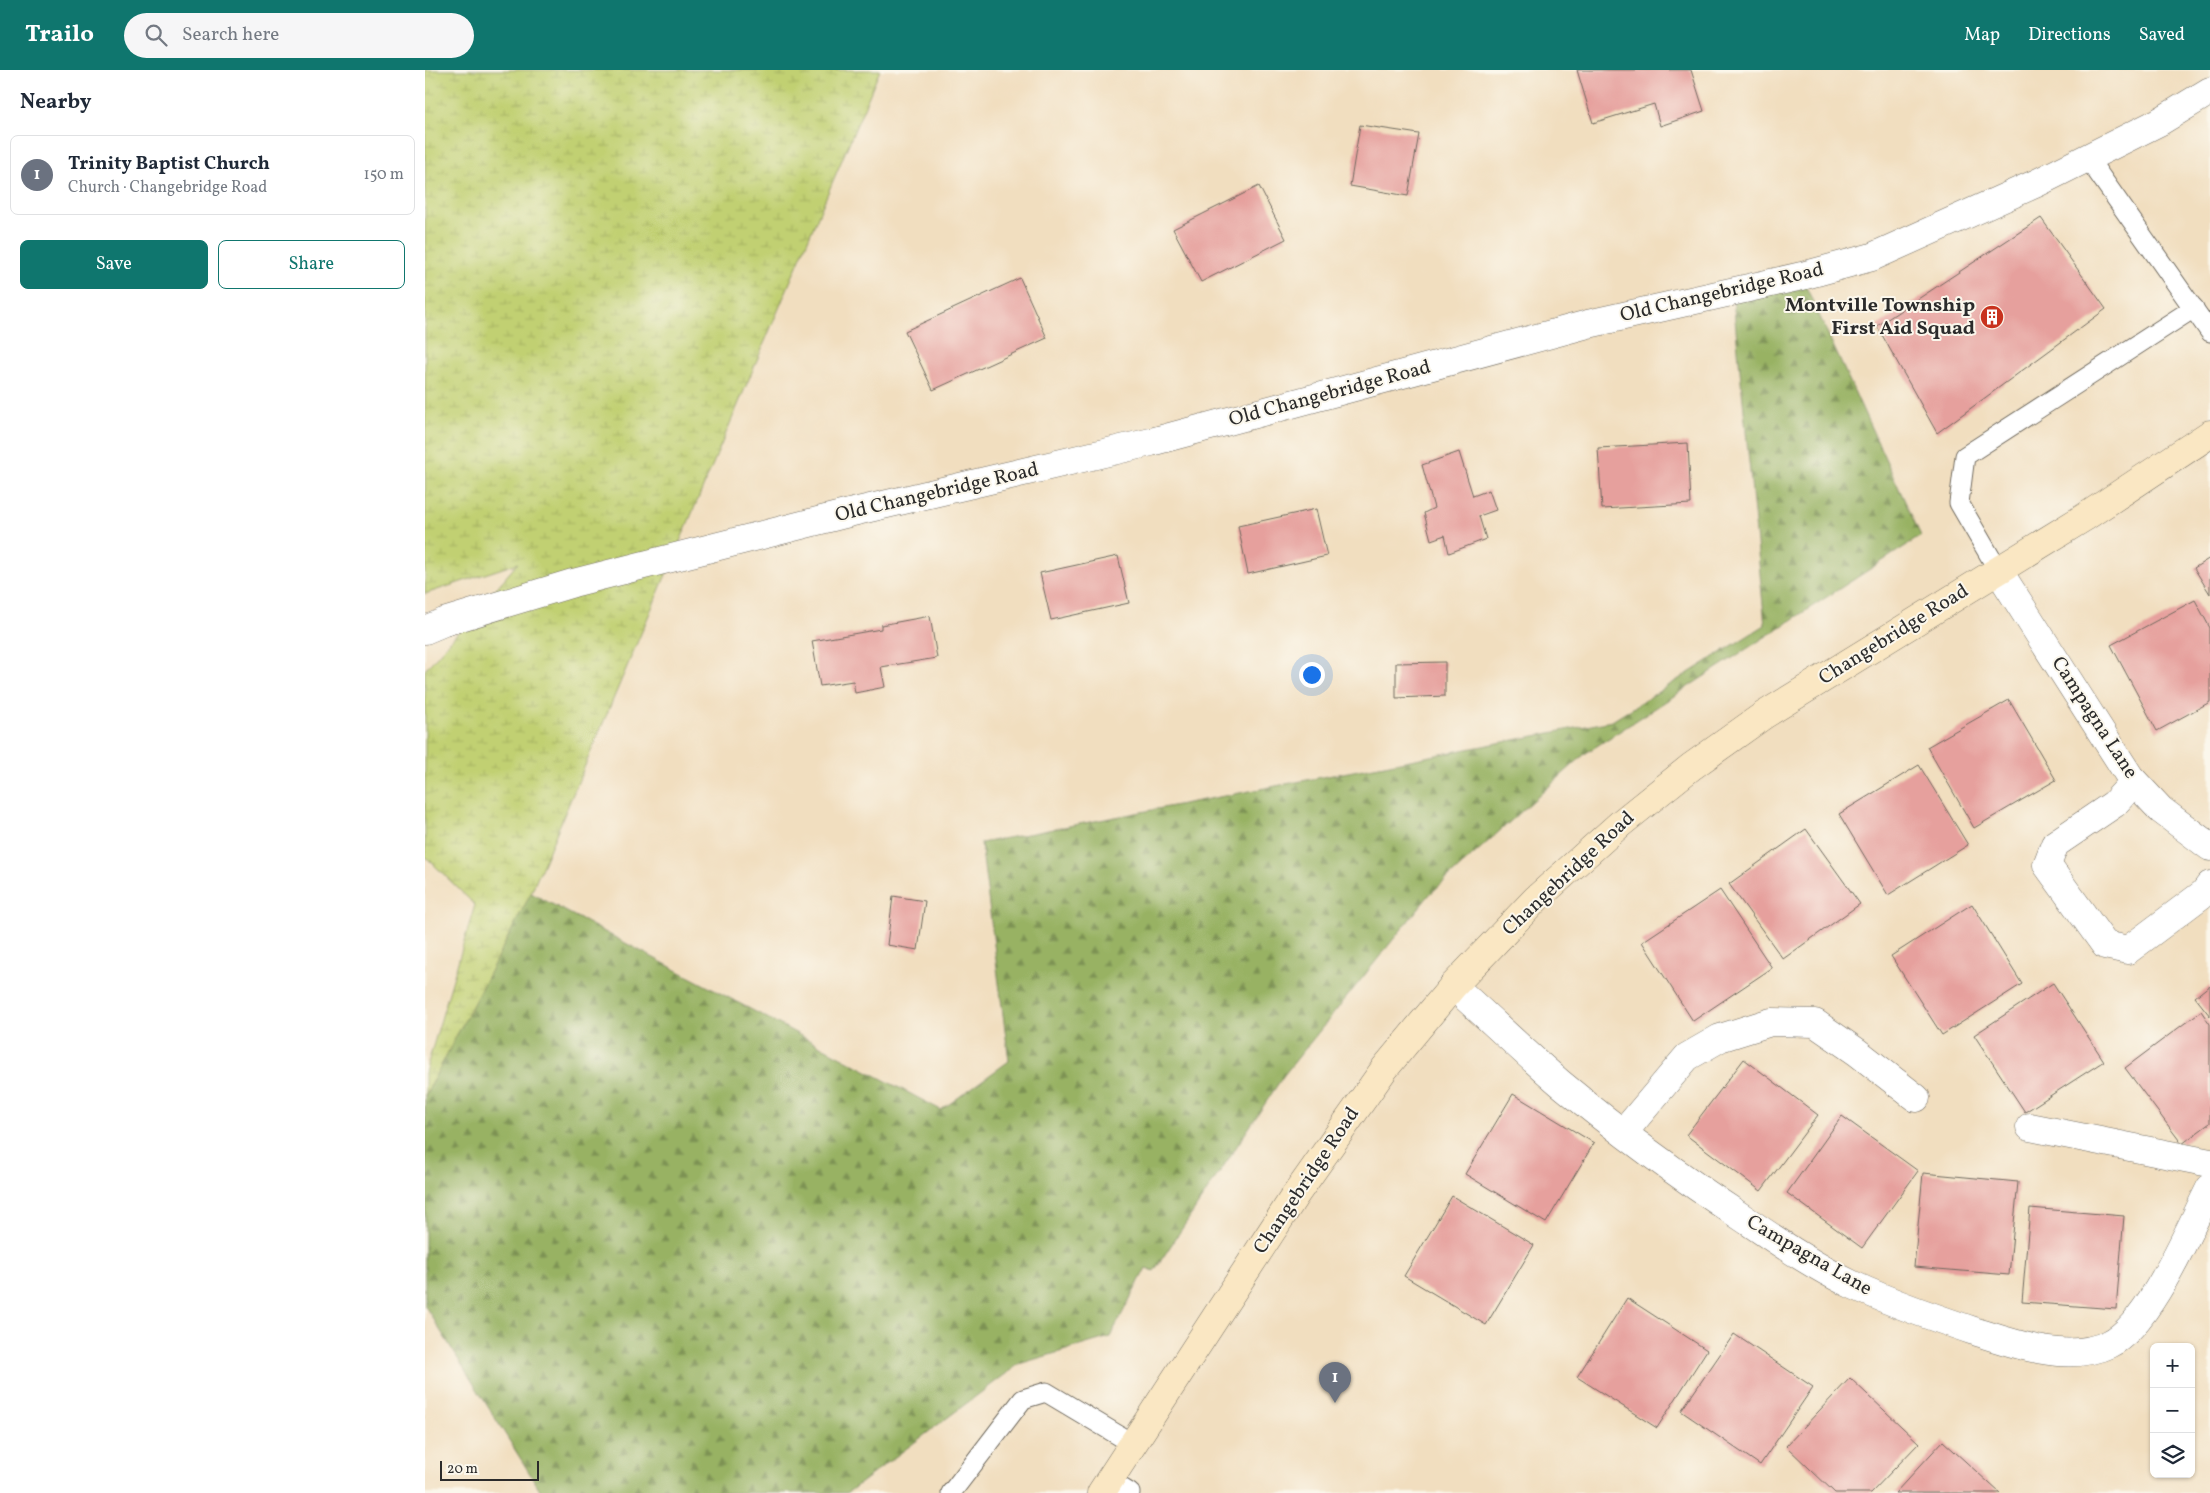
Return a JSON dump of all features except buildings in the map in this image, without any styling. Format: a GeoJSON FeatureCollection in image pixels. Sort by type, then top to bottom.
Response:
{"type":"FeatureCollection","features":[{"type":"Feature","properties":{"kind":"main road","name":"Changebridge Road"},"geometry":{"type":"LineString","coordinates":[[1113,1489],[1133,1444],[1294,1197],[1385,1068],[1453,986],[1543,893],[1620,824],[1691,767],[1764,715],[2085,517],[2210,434]]}},
{"type":"Feature","properties":{"kind":"street","name":"Old Changebridge Road"},"geometry":{"type":"LineString","coordinates":[[425,630],[444,622],[573,582],[853,512],[1151,442],[1588,324],[1802,276],[1872,257],[2037,182],[2159,122],[2210,91]]}},
{"type":"Feature","properties":{"kind":"street","name":"Campagna Lane"},"geometry":{"type":"LineString","coordinates":[[1999,570],[2134,782],[2161,810],[2207,840]]}},
{"type":"Feature","properties":{"kind":"street"},"geometry":{"type":"LineString","coordinates":[[2134,782],[2114,804],[2055,844],[2047,865],[2105,946],[2128,950],[2204,893],[2210,885]]}},
{"type":"Feature","properties":{"kind":"street","name":"Campagna Lane"},"geometry":{"type":"LineString","coordinates":[[1453,986],[1561,1083],[1693,1186],[1790,1250],[1851,1284],[1919,1312],[2020,1346],[2067,1352],[2090,1350],[2111,1344],[2129,1330],[2167,1273],[2210,1188]]}},
{"type":"Feature","properties":{"kind":"street"},"geometry":{"type":"LineString","coordinates":[[1624,1132],[1687,1056],[1720,1038],[1771,1022],[1815,1023],[1857,1052],[1916,1098]]}},
{"type":"Feature","properties":{"kind":"street"},"geometry":{"type":"LineString","coordinates":[[2029,1127],[2210,1163]]}},
{"type":"Feature","properties":{"kind":"lane"},"geometry":{"type":"LineString","coordinates":[[2087,157],[2210,332]]}},
{"type":"Feature","properties":{"kind":"lane"},"geometry":{"type":"LineString","coordinates":[[1999,570],[1959,503],[1965,456],[2194,308]]}},
{"type":"Feature","properties":{"kind":"lane"},"geometry":{"type":"LineString","coordinates":[[951,1493],[1023,1399],[1047,1392],[1133,1444]]}},
{"type":"Feature","properties":{"kind":"green space"},"geometry":{"type":"Polygon","coordinates":[[[425,70],[880,70],[531,893],[425,1096],[425,1073],[475,905],[425,856],[425,670],[518,563],[425,594],[425,70]]]}},
{"type":"Feature","properties":{"kind":"green space"},"geometry":{"type":"Polygon","coordinates":[[[1802,278],[1921,536],[1586,753],[1430,894],[1284,1075],[1154,1271],[1146,1268],[1110,1337],[1019,1364],[847,1493],[542,1493],[425,1306],[425,1096],[531,893],[941,1110],[1009,1061],[981,843],[1612,721],[1765,625],[1733,299],[1802,278]]]}},
{"type":"Feature","properties":{"kind":"place","name":"Montville Township First Aid Squad"},"geometry":{"type":"Point","coordinates":[1992,317]}},
{"type":"Feature","properties":{"kind":"place","name":"Trinity Baptist Church"},"geometry":{"type":"Point","coordinates":[1335,1403]}}]}
